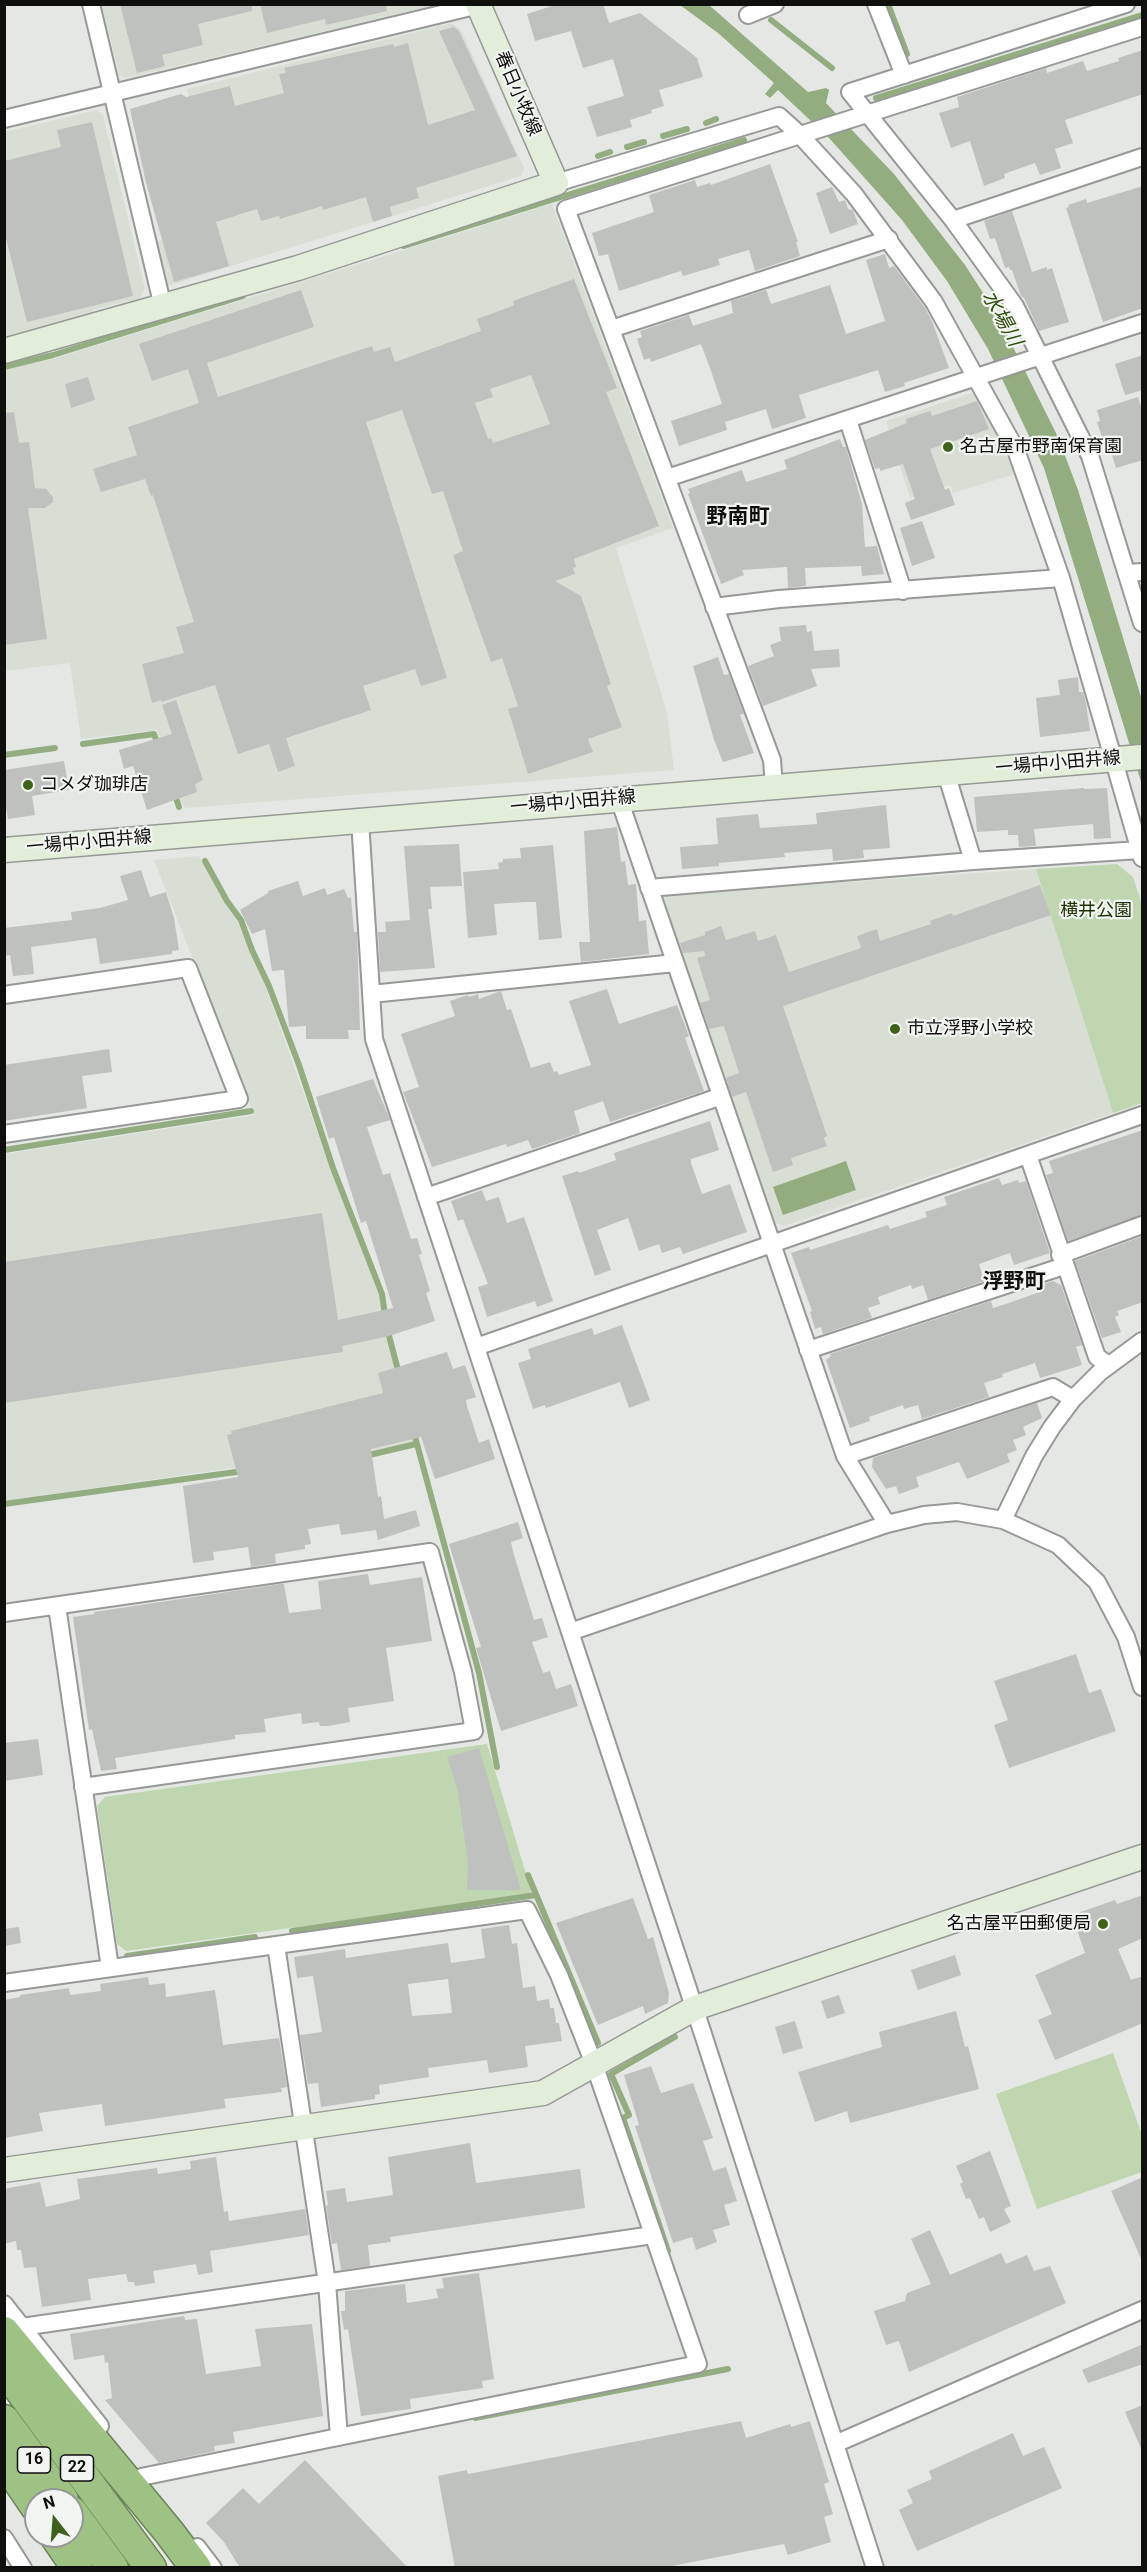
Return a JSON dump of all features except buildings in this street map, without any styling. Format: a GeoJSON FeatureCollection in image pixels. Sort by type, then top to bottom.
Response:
{"type":"FeatureCollection","features":[{"type":"Feature","properties":{"kind":"highway"},"geometry":{"type":"LineString","coordinates":[[13,2330],[196,2568]]}},
{"type":"Feature","properties":{"kind":"highway","name":"16"},"geometry":{"type":"LineString","coordinates":[[4,2369],[149,2568]]}},
{"type":"Feature","properties":{"kind":"highway","name":"16"},"geometry":{"type":"LineString","coordinates":[[4,2420],[54,2488]]}},
{"type":"Feature","properties":{"kind":"highway","name":"22"},"geometry":{"type":"LineString","coordinates":[[4,2429],[46,2488]]}},
{"type":"Feature","properties":{"kind":"highway"},"geometry":{"type":"LineString","coordinates":[[4,2460],[24,2489]]}},
{"type":"Feature","properties":{"kind":"highway"},"geometry":{"type":"LineString","coordinates":[[84,2529],[112,2568]]}},
{"type":"Feature","properties":{"kind":"highway"},"geometry":{"type":"LineString","coordinates":[[84,2540],[104,2568]]}},
{"type":"Feature","properties":{"kind":"highway"},"geometry":{"type":"LineString","coordinates":[[63,2548],[76,2568]]}},
{"type":"Feature","properties":{"kind":"street"},"geometry":{"type":"LineString","coordinates":[[91,4],[163,307]]}},
{"type":"Feature","properties":{"kind":"street"},"geometry":{"type":"LineString","coordinates":[[748,15],[775,4]]}},
{"type":"Feature","properties":{"kind":"street"},"geometry":{"type":"LineString","coordinates":[[876,4],[904,75]]}},
{"type":"Feature","properties":{"kind":"street"},"geometry":{"type":"LineString","coordinates":[[1125,4],[850,92],[860,115],[953,220],[1014,306],[1090,456],[1135,572],[1143,623]]}},
{"type":"Feature","properties":{"kind":"street"},"geometry":{"type":"LineString","coordinates":[[4,119],[466,6]]}},
{"type":"Feature","properties":{"kind":"street","name":"春日小牧線"},"geometry":{"type":"LineString","coordinates":[[466,6],[556,183]]}},
{"type":"Feature","properties":{"kind":"street"},"geometry":{"type":"LineString","coordinates":[[774,787],[772,760],[566,209],[1143,27]]}},
{"type":"Feature","properties":{"kind":"street"},"geometry":{"type":"LineString","coordinates":[[4,351],[298,268],[556,183],[779,116],[805,133],[889,239],[934,302],[980,377],[1016,450],[1128,758],[1141,854],[973,861],[649,888]]}},
{"type":"Feature","properties":{"kind":"street"},"geometry":{"type":"LineString","coordinates":[[953,220],[1143,157]]}},
{"type":"Feature","properties":{"kind":"street"},"geometry":{"type":"LineString","coordinates":[[611,329],[889,239]]}},
{"type":"Feature","properties":{"kind":"street"},"geometry":{"type":"LineString","coordinates":[[667,478],[1143,323]]}},
{"type":"Feature","properties":{"kind":"street"},"geometry":{"type":"LineString","coordinates":[[848,420],[903,591]]}},
{"type":"Feature","properties":{"kind":"street"},"geometry":{"type":"LineString","coordinates":[[714,607],[779,599],[1062,578]]}},
{"type":"Feature","properties":{"kind":"street","name":"一場中小田井線"},"geometry":{"type":"LineString","coordinates":[[4,850],[1128,758]]}},
{"type":"Feature","properties":{"kind":"street"},"geometry":{"type":"LineString","coordinates":[[946,773],[973,861]]}},
{"type":"Feature","properties":{"kind":"street"},"geometry":{"type":"LineString","coordinates":[[619,799],[719,1097],[845,1456],[887,1524]]}},
{"type":"Feature","properties":{"kind":"street"},"geometry":{"type":"LineString","coordinates":[[360,820],[374,1039],[695,2008],[875,2568]]}},
{"type":"Feature","properties":{"kind":"street"},"geometry":{"type":"LineString","coordinates":[[371,994],[675,963]]}},
{"type":"Feature","properties":{"kind":"street"},"geometry":{"type":"LineString","coordinates":[[4,995],[188,968],[239,1099],[4,1134]]}},
{"type":"Feature","properties":{"kind":"street"},"geometry":{"type":"LineString","coordinates":[[426,1197],[719,1097]]}},
{"type":"Feature","properties":{"kind":"street"},"geometry":{"type":"LineString","coordinates":[[476,1347],[1143,1115]]}},
{"type":"Feature","properties":{"kind":"street"},"geometry":{"type":"LineString","coordinates":[[1028,1155],[1097,1357],[1109,1365]]}},
{"type":"Feature","properties":{"kind":"street"},"geometry":{"type":"LineString","coordinates":[[808,1350],[1062,1260],[1143,1225]]}},
{"type":"Feature","properties":{"kind":"street"},"geometry":{"type":"LineString","coordinates":[[1003,1520],[1034,1456],[1073,1399],[1109,1365],[1143,1341]]}},
{"type":"Feature","properties":{"kind":"street"},"geometry":{"type":"LineString","coordinates":[[845,1456],[1053,1387],[1073,1399]]}},
{"type":"Feature","properties":{"kind":"street"},"geometry":{"type":"LineString","coordinates":[[570,1632],[887,1524],[924,1515],[957,1512],[1003,1520],[1058,1545],[1097,1582],[1126,1637],[1143,1687]]}},
{"type":"Feature","properties":{"kind":"street"},"geometry":{"type":"LineString","coordinates":[[4,1613],[430,1552],[463,1672],[474,1731],[83,1786]]}},
{"type":"Feature","properties":{"kind":"street"},"geometry":{"type":"LineString","coordinates":[[57,1606],[110,1968]]}},
{"type":"Feature","properties":{"kind":"street"},"geometry":{"type":"LineString","coordinates":[[4,2170],[543,2093],[695,2008],[1143,1857]]}},
{"type":"Feature","properties":{"kind":"street"},"geometry":{"type":"LineString","coordinates":[[4,1983],[527,1910],[559,1975],[594,2064],[698,2364],[141,2477]]}},
{"type":"Feature","properties":{"kind":"street"},"geometry":{"type":"LineString","coordinates":[[276,1945],[327,2283],[339,2437]]}},
{"type":"Feature","properties":{"kind":"street"},"geometry":{"type":"LineString","coordinates":[[13,2330],[653,2235]]}},
{"type":"Feature","properties":{"kind":"street"},"geometry":{"type":"LineString","coordinates":[[4,2304],[13,2330],[141,2477],[213,2568]]}},
{"type":"Feature","properties":{"kind":"street"},"geometry":{"type":"LineString","coordinates":[[835,2444],[1143,2310]]}},
{"type":"Feature","properties":{"kind":"street"},"geometry":{"type":"LineString","coordinates":[[4,2538],[22,2568]]}},
{"type":"Feature","properties":{"kind":"shaded area"},"geometry":{"type":"Polygon","coordinates":[[[102,5],[436,5],[126,78],[119,75],[102,5]]]}},
{"type":"Feature","properties":{"kind":"shaded area"},"geometry":{"type":"Polygon","coordinates":[[[680,5],[709,5],[808,92],[826,88],[829,90],[826,103],[894,174],[965,265],[996,313],[1058,437],[1078,490],[1142,700],[1142,785],[1044,468],[988,349],[947,281],[902,220],[830,139],[778,90],[770,98],[765,94],[774,83],[718,33],[680,5]]]}},
{"type":"Feature","properties":{"kind":"shaded area"},"geometry":{"type":"Polygon","coordinates":[[[452,23],[461,30],[524,168],[521,176],[167,286],[157,241],[218,222],[204,177],[209,175],[187,89],[452,23]]]}},
{"type":"Feature","properties":{"kind":"shaded area"},"geometry":{"type":"Polygon","coordinates":[[[97,110],[103,115],[145,289],[139,299],[132,302],[93,310],[95,317],[5,341],[4,132],[97,110]]]}},
{"type":"Feature","properties":{"kind":"shaded area"},"geometry":{"type":"Polygon","coordinates":[[[552,204],[673,528],[616,548],[667,712],[674,770],[185,808],[176,792],[157,730],[81,739],[70,663],[5,671],[4,370],[53,359],[552,204]]]}},
{"type":"Feature","properties":{"kind":"shaded area","name":"名古屋市野南保育園"},"geometry":{"type":"Polygon","coordinates":[[[972,393],[978,394],[1015,474],[953,493],[950,485],[910,498],[886,421],[972,393]]]}},
{"type":"Feature","properties":{"kind":"shaded area"},"geometry":{"type":"Polygon","coordinates":[[[199,856],[224,902],[240,921],[331,1170],[380,1294],[384,1326],[413,1442],[248,1482],[245,1466],[5,1501],[5,1154],[254,1115],[154,860],[199,856]]]}},
{"type":"Feature","properties":{"kind":"shaded area","name":"市立浮野小学校"},"geometry":{"type":"Polygon","coordinates":[[[1036,869],[1113,1113],[784,1226],[771,1221],[661,901],[670,894],[1036,869]]]}},
{"type":"Feature","properties":{"kind":"shaded area"},"geometry":{"type":"Polygon","coordinates":[[[846,1161],[856,1190],[783,1215],[773,1187],[846,1161]]]}},
{"type":"Feature","properties":{"kind":"green space","name":"横井公園"},"geometry":{"type":"Polygon","coordinates":[[[1117,864],[1133,877],[1142,905],[1142,1103],[1113,1113],[1036,869],[1117,864]]]}},
{"type":"Feature","properties":{"kind":"green space"},"geometry":{"type":"Polygon","coordinates":[[[487,1744],[532,1894],[126,1951],[117,1944],[97,1806],[105,1797],[487,1744]]]}},
{"type":"Feature","properties":{"kind":"green space"},"geometry":{"type":"Polygon","coordinates":[[[1113,2053],[1142,2135],[1142,2172],[1037,2209],[996,2094],[1113,2053]]]}},
{"type":"Feature","properties":{"kind":"waterway"},"geometry":{"type":"LineString","coordinates":[[888,4],[907,54]]}},
{"type":"Feature","properties":{"kind":"waterway"},"geometry":{"type":"LineString","coordinates":[[876,98],[1142,15]]}},
{"type":"Feature","properties":{"kind":"waterway"},"geometry":{"type":"LineString","coordinates":[[771,20],[832,68]]}},
{"type":"Feature","properties":{"kind":"waterway"},"geometry":{"type":"LineString","coordinates":[[706,123],[716,119]]}},
{"type":"Feature","properties":{"kind":"waterway"},"geometry":{"type":"LineString","coordinates":[[663,136],[687,129]]}},
{"type":"Feature","properties":{"kind":"waterway"},"geometry":{"type":"LineString","coordinates":[[404,246],[744,140]]}},
{"type":"Feature","properties":{"kind":"waterway"},"geometry":{"type":"LineString","coordinates":[[627,147],[644,142]]}},
{"type":"Feature","properties":{"kind":"waterway"},"geometry":{"type":"LineString","coordinates":[[598,156],[610,152]]}},
{"type":"Feature","properties":{"kind":"waterway"},"geometry":{"type":"LineString","coordinates":[[4,367],[53,355],[243,296]]}},
{"type":"Feature","properties":{"kind":"waterway"},"geometry":{"type":"LineString","coordinates":[[83,744],[154,734],[158,745]]}},
{"type":"Feature","properties":{"kind":"waterway"},"geometry":{"type":"LineString","coordinates":[[4,755],[55,748]]}},
{"type":"Feature","properties":{"kind":"waterway"},"geometry":{"type":"LineString","coordinates":[[174,792],[179,807]]}},
{"type":"Feature","properties":{"kind":"waterway"},"geometry":{"type":"LineString","coordinates":[[205,861],[227,901],[241,920],[269,986],[299,1065],[333,1168],[382,1294],[385,1315]]}},
{"type":"Feature","properties":{"kind":"waterway"},"geometry":{"type":"LineString","coordinates":[[4,1150],[251,1111]]}},
{"type":"Feature","properties":{"kind":"waterway"},"geometry":{"type":"LineString","coordinates":[[387,1328],[399,1374]]}},
{"type":"Feature","properties":{"kind":"waterway"},"geometry":{"type":"LineString","coordinates":[[414,1433],[479,1673],[497,1767]]}},
{"type":"Feature","properties":{"kind":"waterway"},"geometry":{"type":"LineString","coordinates":[[365,1456],[416,1444]]}},
{"type":"Feature","properties":{"kind":"waterway"},"geometry":{"type":"LineString","coordinates":[[4,1504],[243,1471]]}},
{"type":"Feature","properties":{"kind":"waterway"},"geometry":{"type":"LineString","coordinates":[[528,1875],[598,2043]]}},
{"type":"Feature","properties":{"kind":"waterway"},"geometry":{"type":"LineString","coordinates":[[292,1931],[536,1895]]}},
{"type":"Feature","properties":{"kind":"waterway"},"geometry":{"type":"LineString","coordinates":[[127,1956],[255,1937]]}},
{"type":"Feature","properties":{"kind":"waterway"},"geometry":{"type":"LineString","coordinates":[[668,2251],[623,2118],[629,2115],[611,2074],[675,2037]]}},
{"type":"Feature","properties":{"kind":"waterway"},"geometry":{"type":"LineString","coordinates":[[475,2418],[728,2369]]}},
{"type":"Feature","properties":{"kind":"place","name":"名古屋市野南保育園"},"geometry":{"type":"Point","coordinates":[948,447]}},
{"type":"Feature","properties":{"kind":"place","name":"コメダ珈琲店"},"geometry":{"type":"Point","coordinates":[28,785]}},
{"type":"Feature","properties":{"kind":"place","name":"市立浮野小学校"},"geometry":{"type":"Point","coordinates":[895,1029]}},
{"type":"Feature","properties":{"kind":"place","name":"名古屋平田郵便局"},"geometry":{"type":"Point","coordinates":[1103,1924]}},
{"type":"Feature","properties":{"kind":"district","name":"野南町"},"geometry":{"type":"Point","coordinates":[738,518]}},
{"type":"Feature","properties":{"kind":"district","name":"浮野町"},"geometry":{"type":"Point","coordinates":[1014,1283]}},
{"type":"Feature","properties":{"kind":"water label","name":"水場川"},"geometry":{"type":"Point","coordinates":[1001,319]}}]}
